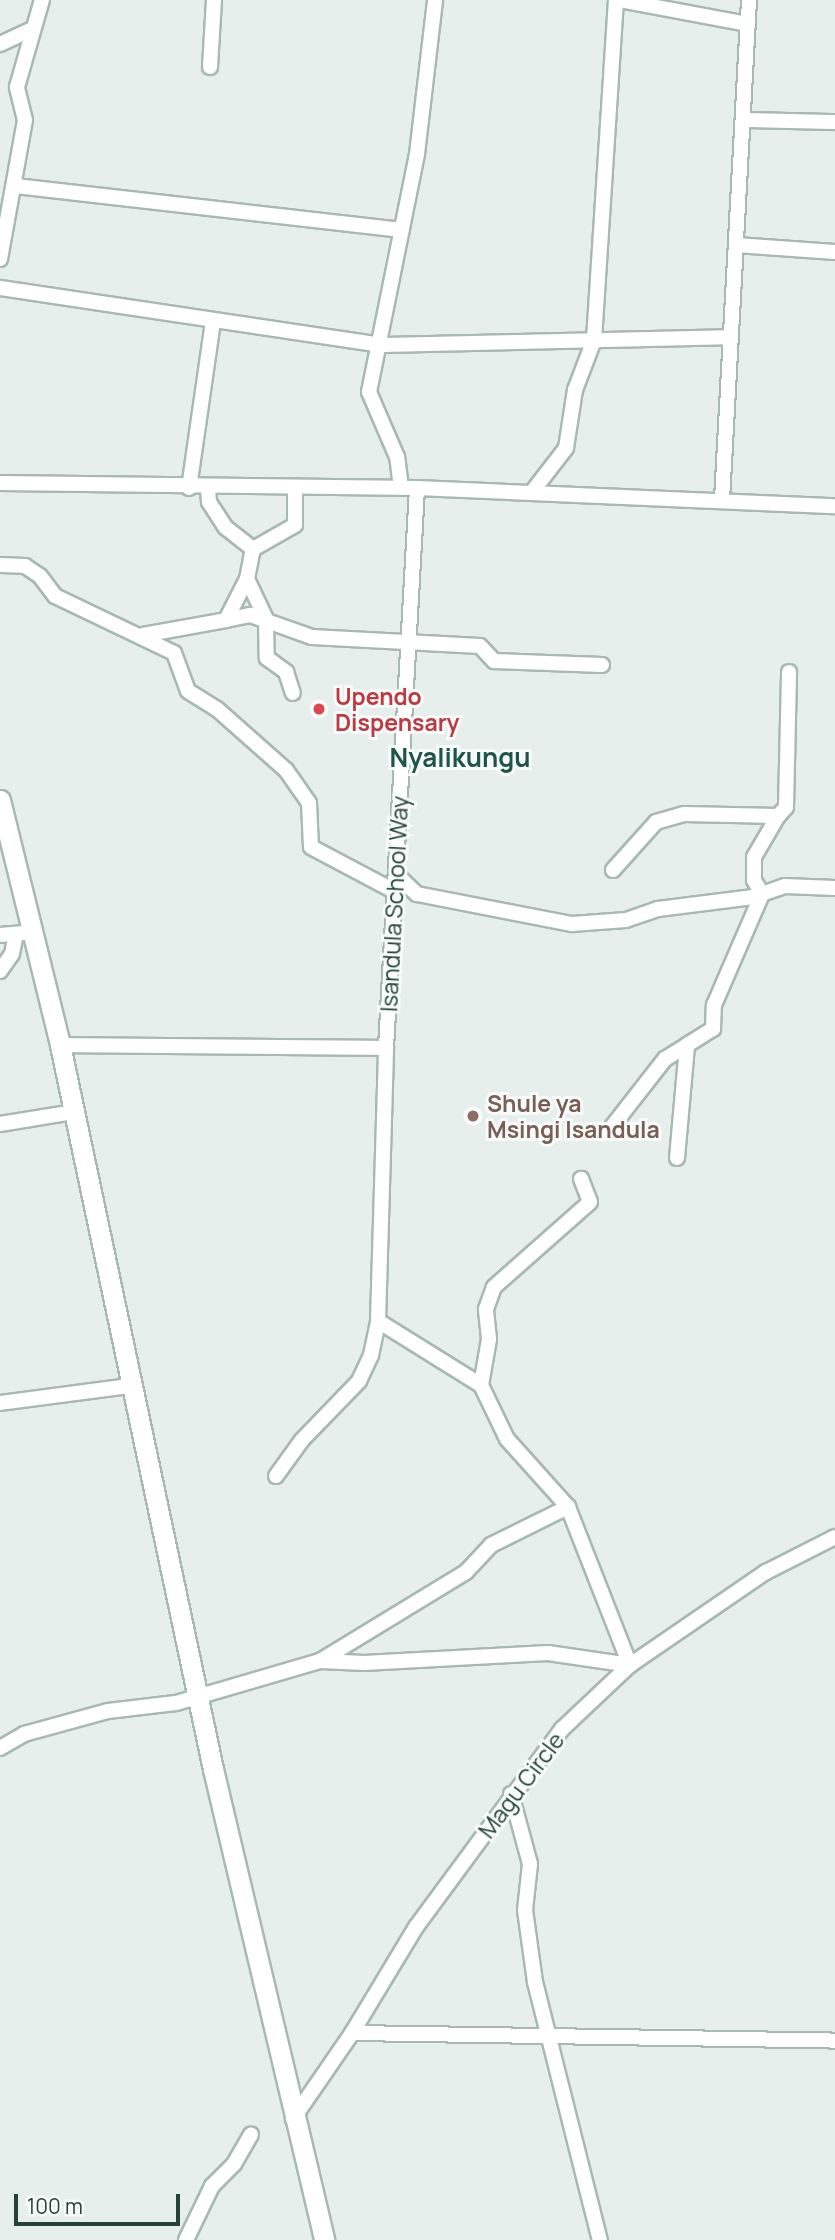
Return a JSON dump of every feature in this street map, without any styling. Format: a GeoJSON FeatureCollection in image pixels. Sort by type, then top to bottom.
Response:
{"type":"FeatureCollection","features":[{"type":"Feature","properties":{"kind":"main road"},"geometry":{"type":"LineString","coordinates":[[1,810],[24,933],[60,1045],[197,1694],[293,2119],[324,2240]]}},
{"type":"Feature","properties":{"kind":"street"},"geometry":{"type":"LineString","coordinates":[[0,259],[16,187],[25,120],[17,87],[42,0]]}},
{"type":"Feature","properties":{"kind":"street"},"geometry":{"type":"LineString","coordinates":[[210,67],[214,0]]}},
{"type":"Feature","properties":{"kind":"street"},"geometry":{"type":"LineString","coordinates":[[401,488],[397,457],[369,392],[417,154],[435,0]]}},
{"type":"Feature","properties":{"kind":"street"},"geometry":{"type":"LineString","coordinates":[[532,492],[566,448],[575,390],[594,340],[618,0],[747,24]]}},
{"type":"Feature","properties":{"kind":"street"},"geometry":{"type":"LineString","coordinates":[[722,500],[749,0]]}},
{"type":"Feature","properties":{"kind":"street"},"geometry":{"type":"LineString","coordinates":[[0,44],[32,29]]}},
{"type":"Feature","properties":{"kind":"street"},"geometry":{"type":"LineString","coordinates":[[744,120],[835,122]]}},
{"type":"Feature","properties":{"kind":"street"},"geometry":{"type":"LineString","coordinates":[[16,187],[401,229]]}},
{"type":"Feature","properties":{"kind":"street"},"geometry":{"type":"LineString","coordinates":[[736,245],[835,252]]}},
{"type":"Feature","properties":{"kind":"street"},"geometry":{"type":"LineString","coordinates":[[0,288],[380,345],[731,337]]}},
{"type":"Feature","properties":{"kind":"street"},"geometry":{"type":"LineString","coordinates":[[189,488],[213,321]]}},
{"type":"Feature","properties":{"kind":"street"},"geometry":{"type":"LineString","coordinates":[[0,483],[65,480],[189,488],[417,488],[835,506]]}},
{"type":"Feature","properties":{"kind":"street"},"geometry":{"type":"LineString","coordinates":[[208,488],[209,502],[225,527],[253,549]]}},
{"type":"Feature","properties":{"kind":"street"},"geometry":{"type":"LineString","coordinates":[[226,620],[247,579],[253,549],[295,526],[295,488]]}},
{"type":"Feature","properties":{"kind":"street","name":"Isandula School Way"},"geometry":{"type":"LineString","coordinates":[[276,1476],[302,1440],[359,1381],[371,1355],[377,1321],[386,1048],[417,488]]}},
{"type":"Feature","properties":{"kind":"street"},"geometry":{"type":"LineString","coordinates":[[0,565],[25,566],[40,576],[55,596],[143,635],[174,653],[188,691],[226,716],[286,770],[309,803],[310,847],[394,891]]}},
{"type":"Feature","properties":{"kind":"street"},"geometry":{"type":"LineString","coordinates":[[247,579],[266,619],[267,658],[286,672],[293,693]]}},
{"type":"Feature","properties":{"kind":"street"},"geometry":{"type":"LineString","coordinates":[[143,635],[250,615],[312,637],[409,639],[480,646],[494,661],[602,665]]}},
{"type":"Feature","properties":{"kind":"street"},"geometry":{"type":"LineString","coordinates":[[762,894],[754,880],[754,857],[786,807],[789,792],[789,672]]}},
{"type":"Feature","properties":{"kind":"street"},"geometry":{"type":"LineString","coordinates":[[613,870],[656,822],[684,814],[778,816]]}},
{"type":"Feature","properties":{"kind":"street"},"geometry":{"type":"LineString","coordinates":[[396,874],[418,894],[572,924],[626,920],[658,909],[762,894],[785,886],[835,888]]}},
{"type":"Feature","properties":{"kind":"street"},"geometry":{"type":"LineString","coordinates":[[611,1128],[665,1059],[713,1029],[714,1005],[762,894]]}},
{"type":"Feature","properties":{"kind":"street"},"geometry":{"type":"LineString","coordinates":[[0,935],[24,933]]}},
{"type":"Feature","properties":{"kind":"street"},"geometry":{"type":"LineString","coordinates":[[0,971],[24,933]]}},
{"type":"Feature","properties":{"kind":"street"},"geometry":{"type":"LineString","coordinates":[[60,1045],[386,1048]]}},
{"type":"Feature","properties":{"kind":"street"},"geometry":{"type":"LineString","coordinates":[[677,1158],[687,1045]]}},
{"type":"Feature","properties":{"kind":"street"},"geometry":{"type":"LineString","coordinates":[[0,1124],[73,1112]]}},
{"type":"Feature","properties":{"kind":"street"},"geometry":{"type":"LineString","coordinates":[[481,1385],[489,1339],[486,1309],[494,1287],[590,1202],[581,1179]]}},
{"type":"Feature","properties":{"kind":"street"},"geometry":{"type":"LineString","coordinates":[[320,1661],[364,1663],[548,1653],[631,1665],[568,1507],[507,1439],[481,1385],[377,1321]]}},
{"type":"Feature","properties":{"kind":"street"},"geometry":{"type":"LineString","coordinates":[[0,1403],[130,1386]]}},
{"type":"Feature","properties":{"kind":"street"},"geometry":{"type":"LineString","coordinates":[[0,1748],[36,1730],[108,1711],[176,1703],[197,1694],[320,1661],[466,1572],[491,1545],[568,1507]]}},
{"type":"Feature","properties":{"kind":"street","name":"Magu Circle"},"geometry":{"type":"LineString","coordinates":[[293,2119],[352,2034],[416,1927],[562,1728],[631,1665],[766,1572],[835,1537]]}},
{"type":"Feature","properties":{"kind":"street"},"geometry":{"type":"LineString","coordinates":[[511,1794],[530,1864],[525,1910],[535,1982],[550,2036],[554,2071],[600,2240]]}},
{"type":"Feature","properties":{"kind":"street"},"geometry":{"type":"LineString","coordinates":[[352,2034],[835,2042]]}},
{"type":"Feature","properties":{"kind":"street"},"geometry":{"type":"LineString","coordinates":[[187,2240],[212,2186],[234,2164],[251,2134]]}},
{"type":"Feature","properties":{"kind":"place","name":"Upendo Dispensary"},"geometry":{"type":"Point","coordinates":[319,709]}},
{"type":"Feature","properties":{"kind":"place","name":"Shule ya Msingi Isandula"},"geometry":{"type":"Point","coordinates":[473,1116]}},
{"type":"Feature","properties":{"kind":"district","name":"Nyalikungu"},"geometry":{"type":"Point","coordinates":[460,758]}}]}
